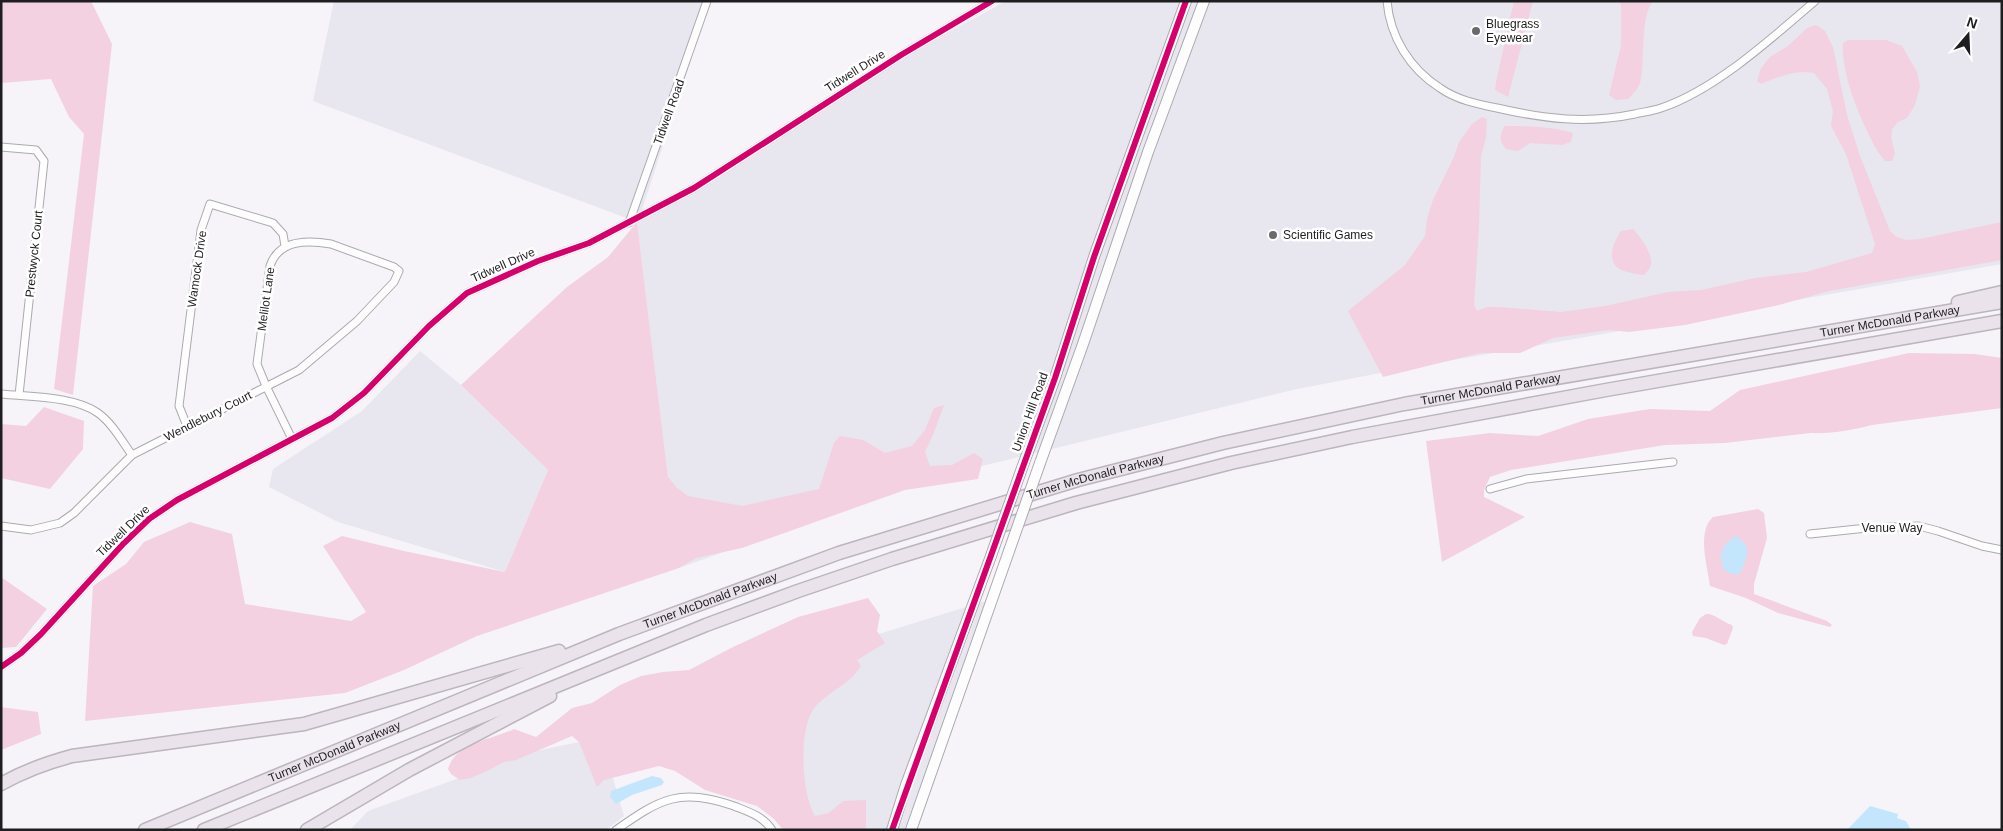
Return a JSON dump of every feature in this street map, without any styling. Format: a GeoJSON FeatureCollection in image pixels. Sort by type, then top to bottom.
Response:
{"type":"FeatureCollection","features":[{"type":"Feature","properties":{"kind":"highway"},"geometry":{"type":"LineString","coordinates":[[1802,337],[2002,292]]}},
{"type":"Feature","properties":{"kind":"highway","name":"Turner McDonald Parkway"},"geometry":{"type":"LineString","coordinates":[[145,830],[619,634],[896,534],[1078,480],[1284,429],[1404,404],[2002,302]]}},
{"type":"Feature","properties":{"kind":"highway","name":"Turner McDonald Parkway"},"geometry":{"type":"LineString","coordinates":[[204,830],[615,662],[780,598],[892,559],[1076,503],[1299,448],[1404,427],[2002,322]]}},
{"type":"Feature","properties":{"kind":"highway"},"geometry":{"type":"LineString","coordinates":[[1,784],[18,774],[45,763],[72,756],[304,724],[619,634]]}},
{"type":"Feature","properties":{"kind":"highway"},"geometry":{"type":"LineString","coordinates":[[307,830],[409,770],[615,662]]}},
{"type":"Feature","properties":{"kind":"street","name":"Tidwell Road"},"geometry":{"type":"LineString","coordinates":[[629,223],[707,1]]}},
{"type":"Feature","properties":{"kind":"street","name":"Tidwell Drive"},"geometry":{"type":"LineString","coordinates":[[1,667],[21,653],[41,634],[149,518],[177,500],[332,418],[364,393],[429,326],[467,293],[538,261],[589,243],[694,188],[894,60],[992,1]]}},
{"type":"Feature","properties":{"kind":"street","name":"Union Hill Road"},"geometry":{"type":"LineString","coordinates":[[892,830],[1055,378],[1099,243],[1186,1]]}},
{"type":"Feature","properties":{"kind":"street"},"geometry":{"type":"LineString","coordinates":[[911,830],[1008,551],[1083,344],[1148,152],[1204,1]]}},
{"type":"Feature","properties":{"kind":"street"},"geometry":{"type":"LineString","coordinates":[[1387,1],[1392,28],[1404,52],[1416,68],[1441,89],[1466,101],[1514,112],[1581,120],[1611,118],[1660,108],[1684,98],[1725,74],[1815,1]]}},
{"type":"Feature","properties":{"kind":"street","name":"Prestwyck Court"},"geometry":{"type":"LineString","coordinates":[[1,147],[36,150],[44,161],[19,396]]}},
{"type":"Feature","properties":{"kind":"street","name":"Wamock Drive"},"geometry":{"type":"LineString","coordinates":[[187,426],[179,406],[201,230],[210,204],[273,223],[283,234],[285,246]]}},
{"type":"Feature","properties":{"kind":"street","name":"Wendlebury Court"},"geometry":{"type":"LineString","coordinates":[[1,526],[31,530],[60,523],[74,513],[132,454],[299,370],[357,321],[394,282],[399,271],[394,267],[331,244],[311,241],[285,246]]}},
{"type":"Feature","properties":{"kind":"street","name":"Melilot Lane"},"geometry":{"type":"LineString","coordinates":[[285,246],[272,258],[270,266],[257,364],[292,439]]}},
{"type":"Feature","properties":{"kind":"street"},"geometry":{"type":"LineString","coordinates":[[1,394],[70,401],[89,408],[99,413],[132,454]]}},
{"type":"Feature","properties":{"kind":"street"},"geometry":{"type":"LineString","coordinates":[[1490,489],[1526,479],[1673,462]]}},
{"type":"Feature","properties":{"kind":"street","name":"Venue Way"},"geometry":{"type":"LineString","coordinates":[[1810,534],[1867,528],[1919,526],[1982,546],[2002,550]]}},
{"type":"Feature","properties":{"kind":"street"},"geometry":{"type":"LineString","coordinates":[[616,830],[648,807],[663,801],[696,797],[717,800],[748,811],[764,819],[772,830]]}},
{"type":"Feature","properties":{"kind":"shaded area"},"geometry":{"type":"Polygon","coordinates":[[[1,1],[91,1],[112,44],[73,395],[54,389],[84,134],[69,117],[51,79],[1,83],[1,1]]]}},
{"type":"Feature","properties":{"kind":"shaded area"},"geometry":{"type":"Polygon","coordinates":[[[334,1],[704,1],[691,60],[638,222],[883,68],[1006,1],[2002,1],[2002,264],[1297,389],[921,481],[679,568],[637,222],[313,101],[334,1]]]}},
{"type":"Feature","properties":{"kind":"shaded area"},"geometry":{"type":"Polygon","coordinates":[[[1514,1],[1533,1],[1508,97],[1495,90],[1514,1]]]}},
{"type":"Feature","properties":{"kind":"shaded area"},"geometry":{"type":"Polygon","coordinates":[[[1619,1],[1653,1],[1644,29],[1640,83],[1628,99],[1616,100],[1609,95],[1621,46],[1621,6],[1619,1]]]}},
{"type":"Feature","properties":{"kind":"shaded area"},"geometry":{"type":"Polygon","coordinates":[[[1816,25],[1825,31],[1833,47],[1847,115],[1860,156],[1890,231],[1897,237],[1906,240],[1920,239],[2002,222],[2002,260],[1829,291],[1779,305],[1685,325],[1629,332],[1609,330],[1553,338],[1520,353],[1480,353],[1383,377],[1348,311],[1405,265],[1425,236],[1427,219],[1433,200],[1454,157],[1459,142],[1472,124],[1482,117],[1487,119],[1486,138],[1481,156],[1474,305],[1477,311],[1487,307],[1500,307],[1561,312],[1605,306],[1668,292],[1701,290],[1755,278],[1806,272],[1872,253],[1875,244],[1846,154],[1831,126],[1833,111],[1827,89],[1814,73],[1807,72],[1787,74],[1761,84],[1757,81],[1761,68],[1770,57],[1788,46],[1807,28],[1816,25]]]}},
{"type":"Feature","properties":{"kind":"shaded area"},"geometry":{"type":"Polygon","coordinates":[[[1848,40],[1886,40],[1902,46],[1917,72],[1920,86],[1915,105],[1907,118],[1898,122],[1892,129],[1891,137],[1895,154],[1892,161],[1885,161],[1878,152],[1865,128],[1854,99],[1845,70],[1843,56],[1843,43],[1848,40]]]}},
{"type":"Feature","properties":{"kind":"shaded area"},"geometry":{"type":"Polygon","coordinates":[[[1505,126],[1531,126],[1573,133],[1571,142],[1562,145],[1530,143],[1518,151],[1506,149],[1502,143],[1501,135],[1505,126]]]}},
{"type":"Feature","properties":{"kind":"shaded area"},"geometry":{"type":"Polygon","coordinates":[[[637,222],[668,477],[677,488],[688,496],[742,506],[819,489],[834,443],[840,436],[863,440],[885,453],[912,446],[925,430],[934,408],[944,405],[925,452],[930,466],[952,465],[974,453],[983,459],[978,479],[905,490],[742,548],[696,558],[679,568],[477,636],[404,670],[345,693],[85,721],[93,586],[126,564],[144,542],[190,522],[232,534],[245,604],[351,621],[366,612],[323,546],[342,536],[505,572],[548,470],[461,385],[567,287],[608,257],[637,222]]]}},
{"type":"Feature","properties":{"kind":"shaded area"},"geometry":{"type":"Polygon","coordinates":[[[1633,229],[1644,243],[1650,257],[1650,267],[1644,275],[1618,268],[1612,258],[1615,241],[1621,231],[1633,229]]]}},
{"type":"Feature","properties":{"kind":"shaded area"},"geometry":{"type":"Polygon","coordinates":[[[420,351],[461,385],[548,470],[505,572],[338,522],[269,487],[273,469],[362,411],[420,351]]]}},
{"type":"Feature","properties":{"kind":"shaded area"},"geometry":{"type":"Polygon","coordinates":[[[1909,353],[1975,354],[2002,358],[2002,408],[1872,425],[1834,432],[1725,443],[1665,445],[1511,470],[1490,477],[1484,490],[1484,497],[1525,517],[1442,562],[1426,441],[1490,433],[1538,436],[1588,419],[1650,409],[1710,411],[1740,390],[1909,353]]]}},
{"type":"Feature","properties":{"kind":"shaded area"},"geometry":{"type":"Polygon","coordinates":[[[44,407],[84,421],[83,449],[50,489],[1,478],[1,424],[26,426],[44,407]]]}},
{"type":"Feature","properties":{"kind":"shaded area"},"geometry":{"type":"Polygon","coordinates":[[[1758,509],[1764,513],[1767,538],[1754,584],[1754,594],[1827,621],[1832,625],[1830,627],[1778,613],[1746,598],[1710,586],[1704,550],[1705,532],[1708,524],[1713,517],[1758,509]]]}},
{"type":"Feature","properties":{"kind":"shaded area"},"geometry":{"type":"Polygon","coordinates":[[[1,577],[47,609],[16,647],[1,648],[1,577]]]}},
{"type":"Feature","properties":{"kind":"shaded area"},"geometry":{"type":"Polygon","coordinates":[[[868,598],[880,615],[877,631],[885,643],[857,660],[861,666],[856,673],[815,707],[806,729],[803,761],[810,806],[815,816],[829,813],[843,801],[866,800],[866,830],[783,830],[774,819],[757,806],[705,790],[675,771],[659,766],[604,780],[597,787],[579,742],[572,736],[516,760],[504,762],[471,778],[460,780],[451,774],[448,769],[452,760],[459,753],[476,743],[514,729],[536,737],[572,708],[592,703],[620,685],[641,676],[689,670],[798,617],[868,598]]]}},
{"type":"Feature","properties":{"kind":"shaded area"},"geometry":{"type":"Polygon","coordinates":[[[992,599],[907,830],[825,830],[779,810],[785,663],[992,599]]]}},
{"type":"Feature","properties":{"kind":"shaded area"},"geometry":{"type":"Polygon","coordinates":[[[1706,614],[1713,615],[1732,625],[1733,628],[1727,644],[1724,645],[1706,638],[1693,636],[1692,632],[1700,618],[1706,614]]]}},
{"type":"Feature","properties":{"kind":"shaded area"},"geometry":{"type":"Polygon","coordinates":[[[1,707],[38,712],[41,734],[1,750],[1,707]]]}},
{"type":"Feature","properties":{"kind":"shaded area"},"geometry":{"type":"Polygon","coordinates":[[[600,734],[624,816],[606,830],[350,830],[368,811],[531,752],[579,742],[600,734]]]}},
{"type":"Feature","properties":{"kind":"water"},"geometry":{"type":"Polygon","coordinates":[[[1735,536],[1747,548],[1747,557],[1740,574],[1732,574],[1724,570],[1721,559],[1722,550],[1735,536]]]}},
{"type":"Feature","properties":{"kind":"water"},"geometry":{"type":"Polygon","coordinates":[[[652,776],[661,778],[664,782],[662,785],[632,795],[616,804],[610,797],[611,791],[652,776]]]}},
{"type":"Feature","properties":{"kind":"water"},"geometry":{"type":"Polygon","coordinates":[[[1870,806],[1898,814],[1897,818],[1906,821],[1911,830],[1847,830],[1870,806]]]}},
{"type":"Feature","properties":{"kind":"cycle path"},"geometry":{"type":"LineString","coordinates":[[1,667],[21,653],[41,634],[124,543],[149,519],[177,500],[332,418],[364,393],[429,326],[467,293],[538,261],[589,243],[694,188],[901,55],[992,1]]}},
{"type":"Feature","properties":{"kind":"cycle path"},"geometry":{"type":"LineString","coordinates":[[892,830],[1055,378],[1094,257],[1186,1]]}},
{"type":"Feature","properties":{"kind":"place","name":"Bluegrass Eyewear"},"geometry":{"type":"Point","coordinates":[1476,31]}},
{"type":"Feature","properties":{"kind":"place","name":"Scientific Games"},"geometry":{"type":"Point","coordinates":[1273,235]}}]}
